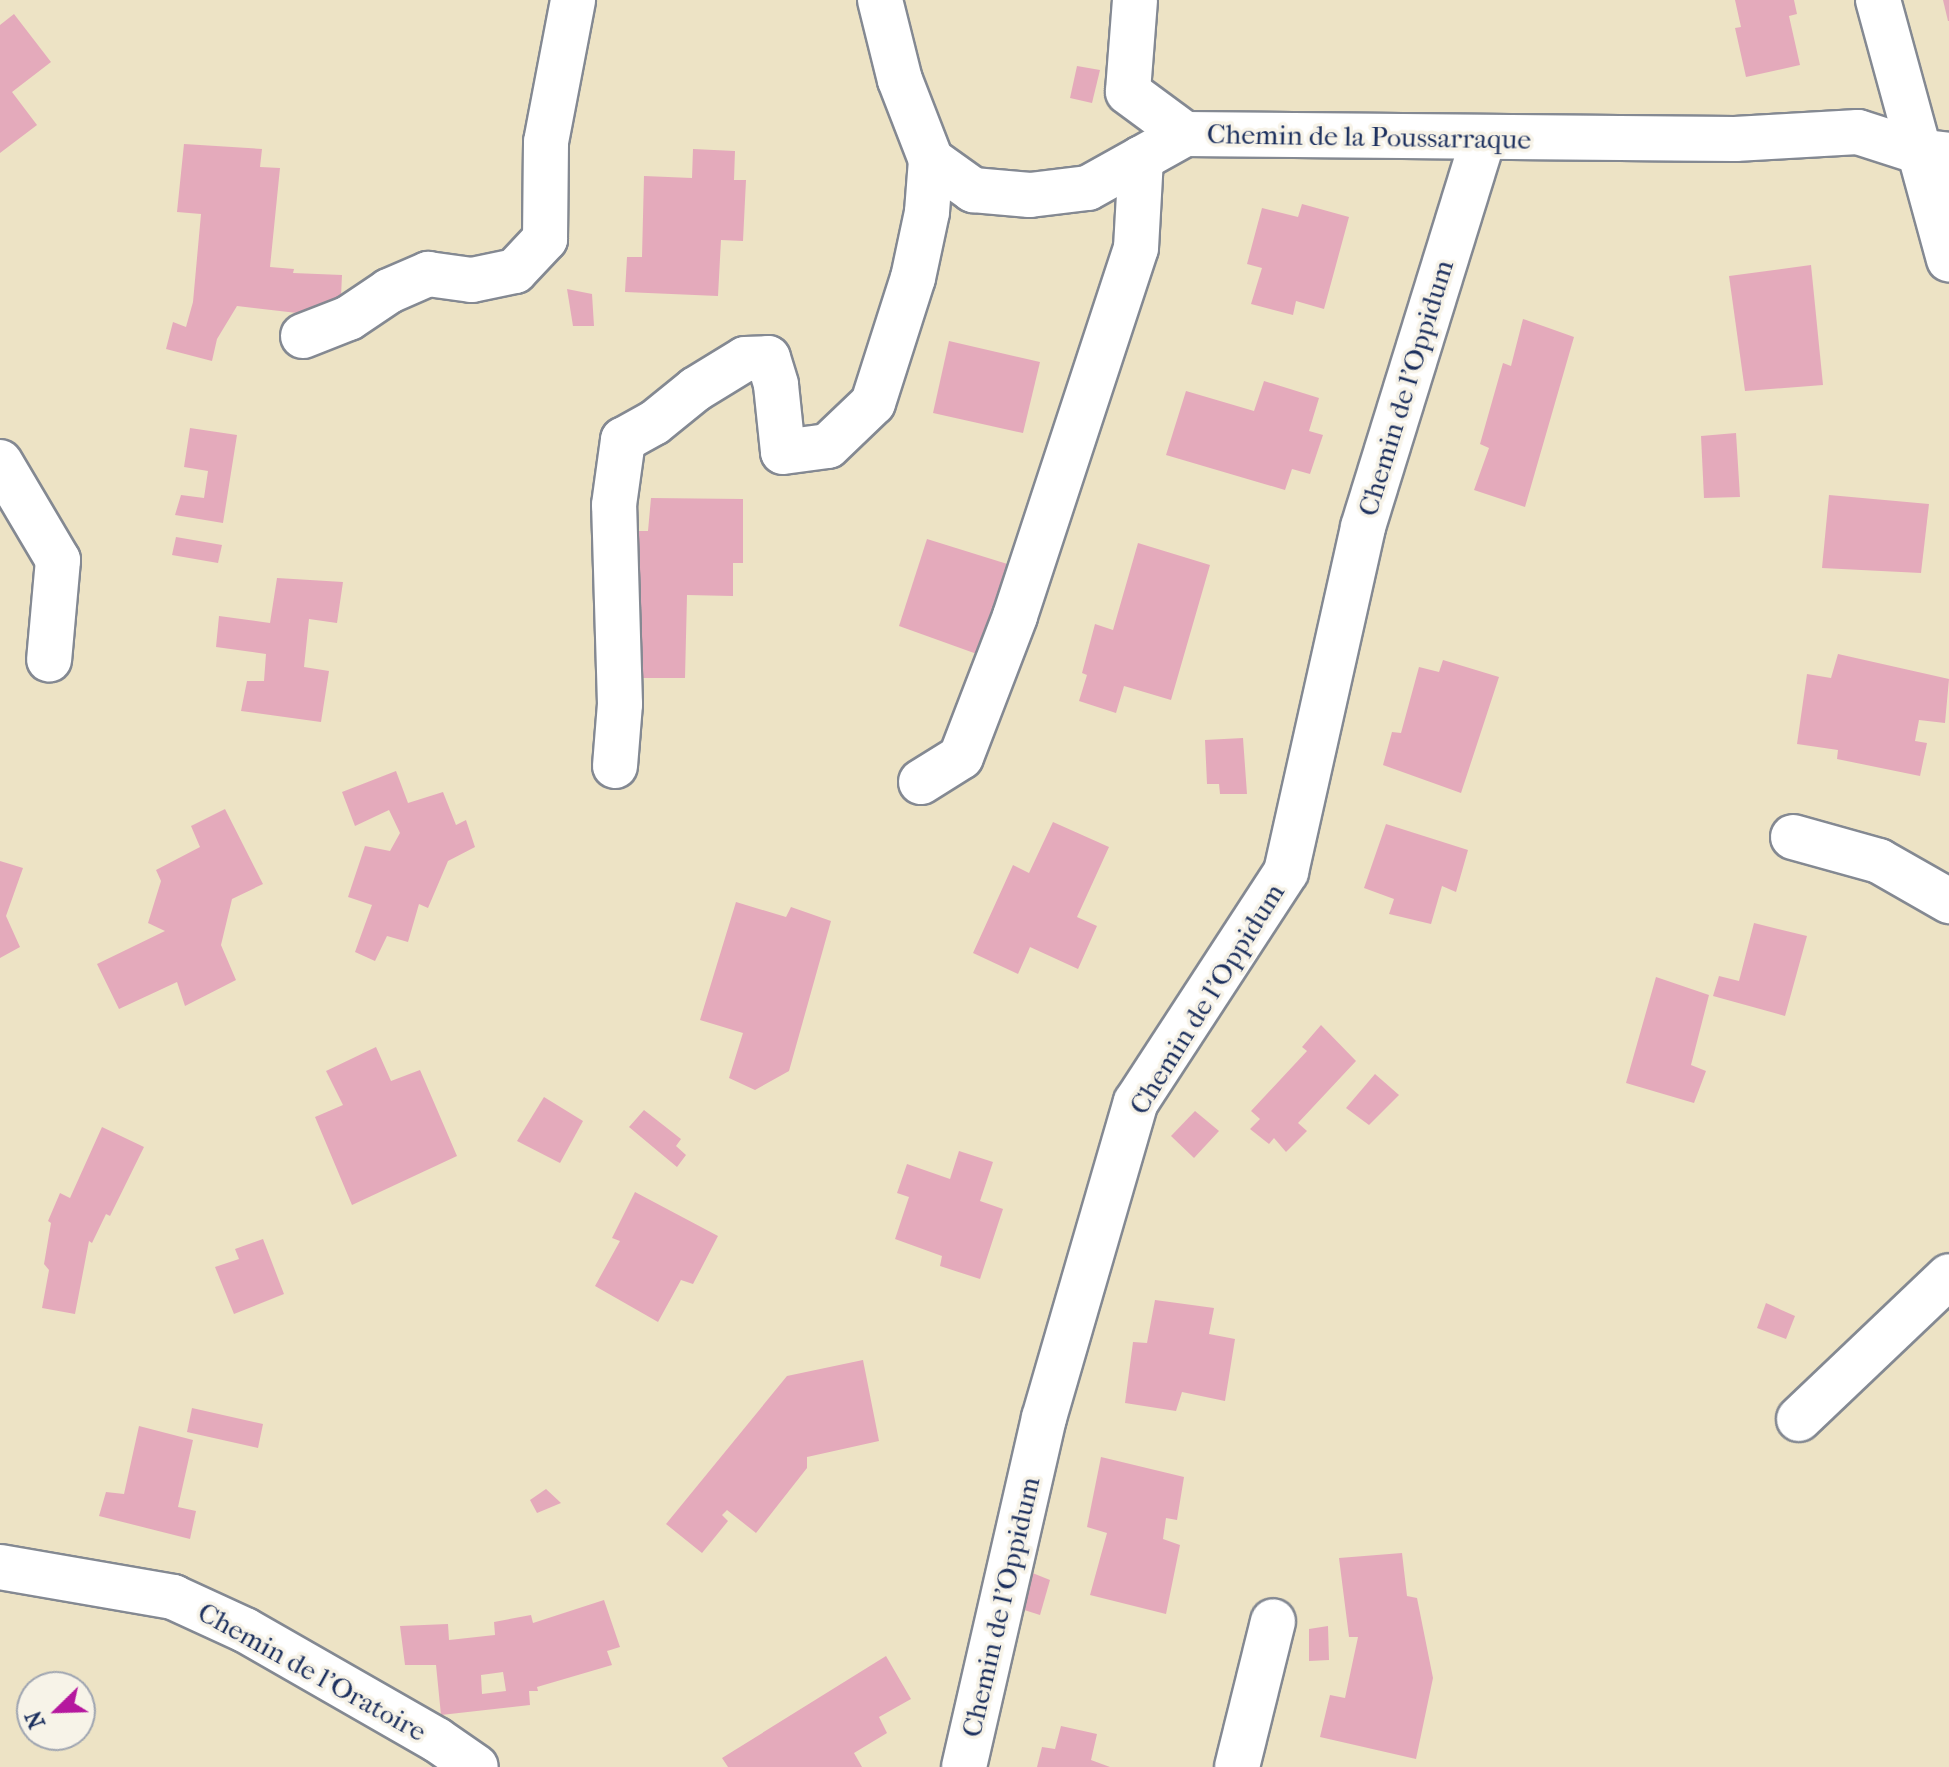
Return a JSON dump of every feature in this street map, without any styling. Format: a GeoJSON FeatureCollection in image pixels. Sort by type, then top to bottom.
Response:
{"type":"FeatureCollection","features":[{"type":"Feature","properties":{"kind":"street"},"geometry":{"type":"LineString","coordinates":[[303,336],[349,318],[389,291],[428,274],[472,280],[515,271],[545,239],[546,142],[573,0]]}},
{"type":"Feature","properties":{"kind":"street"},"geometry":{"type":"LineString","coordinates":[[615,766],[620,704],[614,505],[623,440],[654,423],[696,389],[745,359],[768,358],[776,385],[783,452],[828,446],[873,403],[913,278],[927,212],[931,160],[900,80],[880,0]]}},
{"type":"Feature","properties":{"kind":"street"},"geometry":{"type":"LineString","coordinates":[[1135,0],[1128,92],[1185,134]]}},
{"type":"Feature","properties":{"kind":"street"},"geometry":{"type":"LineString","coordinates":[[1878,0],[1933,153],[1949,259]]}},
{"type":"Feature","properties":{"kind":"street","name":"Chemin de la Poussarraque"},"geometry":{"type":"LineString","coordinates":[[931,160],[973,190],[1030,195],[1088,188],[1185,134],[1483,140],[1735,139],[1858,132],[1933,153]]}},
{"type":"Feature","properties":{"kind":"street","name":"Chemin de l'Oppidum"},"geometry":{"type":"LineString","coordinates":[[964,1767],[1044,1418],[1136,1102],[1286,872],[1363,527],[1483,140]]}},
{"type":"Feature","properties":{"kind":"street"},"geometry":{"type":"LineString","coordinates":[[921,782],[961,757],[1015,616],[1136,248],[1141,158]]}},
{"type":"Feature","properties":{"kind":"street"},"geometry":{"type":"LineString","coordinates":[[0,462],[58,560],[49,660]]}},
{"type":"Feature","properties":{"kind":"street"},"geometry":{"type":"LineString","coordinates":[[1793,837],[1879,861],[1949,901]]}},
{"type":"Feature","properties":{"kind":"street"},"geometry":{"type":"LineString","coordinates":[[1799,1419],[1949,1276]]}},
{"type":"Feature","properties":{"kind":"street","name":"Chemin de l'Oratoire"},"geometry":{"type":"LineString","coordinates":[[0,1567],[173,1597],[245,1630],[437,1740],[476,1767]]}},
{"type":"Feature","properties":{"kind":"street"},"geometry":{"type":"LineString","coordinates":[[1237,1767],[1273,1621]]}},
{"type":"Feature","properties":{"kind":"building"},"geometry":{"type":"Polygon","coordinates":[[[1735,0],[1794,0],[1797,14],[1789,16],[1800,65],[1746,77],[1735,28],[1741,27],[1735,0]]]}},
{"type":"Feature","properties":{"kind":"building"},"geometry":{"type":"Polygon","coordinates":[[[1943,0],[1949,0],[1949,21],[1948,21],[1943,0]]]}},
{"type":"Feature","properties":{"kind":"building"},"geometry":{"type":"Polygon","coordinates":[[[14,14],[51,62],[12,92],[37,125],[0,153],[0,25],[14,14]]]}},
{"type":"Feature","properties":{"kind":"building"},"geometry":{"type":"Polygon","coordinates":[[[1077,66],[1100,70],[1092,103],[1070,98],[1077,66]]]}},
{"type":"Feature","properties":{"kind":"building"},"geometry":{"type":"Polygon","coordinates":[[[184,144],[262,149],[260,167],[280,168],[270,267],[294,269],[293,273],[342,275],[340,318],[237,306],[217,339],[212,361],[166,349],[173,322],[186,327],[193,302],[201,214],[177,212],[184,144]]]}},
{"type":"Feature","properties":{"kind":"building"},"geometry":{"type":"Polygon","coordinates":[[[693,149],[735,151],[734,180],[746,180],[743,241],[721,240],[718,296],[625,292],[627,257],[642,257],[644,176],[692,178],[693,149]]]}},
{"type":"Feature","properties":{"kind":"building"},"geometry":{"type":"Polygon","coordinates":[[[1302,204],[1349,217],[1324,309],[1296,301],[1293,315],[1251,304],[1262,268],[1247,264],[1262,208],[1298,217],[1302,204]]]}},
{"type":"Feature","properties":{"kind":"building"},"geometry":{"type":"Polygon","coordinates":[[[1811,265],[1823,385],[1745,391],[1729,276],[1811,265]]]}},
{"type":"Feature","properties":{"kind":"building"},"geometry":{"type":"Polygon","coordinates":[[[567,289],[592,294],[594,326],[573,326],[567,289]]]}},
{"type":"Feature","properties":{"kind":"building"},"geometry":{"type":"Polygon","coordinates":[[[1523,319],[1574,337],[1525,507],[1474,490],[1489,448],[1480,444],[1503,363],[1511,366],[1523,319]]]}},
{"type":"Feature","properties":{"kind":"building"},"geometry":{"type":"Polygon","coordinates":[[[949,341],[1040,362],[1023,433],[933,413],[949,341]]]}},
{"type":"Feature","properties":{"kind":"building"},"geometry":{"type":"Polygon","coordinates":[[[1264,381],[1319,398],[1309,431],[1323,435],[1310,474],[1292,469],[1285,490],[1166,455],[1186,391],[1254,411],[1264,381]]]}},
{"type":"Feature","properties":{"kind":"building"},"geometry":{"type":"Polygon","coordinates":[[[190,428],[237,435],[223,523],[175,515],[181,495],[204,498],[208,471],[184,467],[190,428]]]}},
{"type":"Feature","properties":{"kind":"building"},"geometry":{"type":"Polygon","coordinates":[[[1736,433],[1740,497],[1704,498],[1701,436],[1736,433]]]}},
{"type":"Feature","properties":{"kind":"building"},"geometry":{"type":"Polygon","coordinates":[[[1829,495],[1929,504],[1921,573],[1822,568],[1829,495]]]}},
{"type":"Feature","properties":{"kind":"building"},"geometry":{"type":"Polygon","coordinates":[[[651,498],[743,499],[743,563],[733,563],[733,596],[687,595],[685,678],[625,678],[626,531],[648,531],[651,498]]]}},
{"type":"Feature","properties":{"kind":"building"},"geometry":{"type":"Polygon","coordinates":[[[176,537],[222,545],[218,563],[172,555],[176,537]]]}},
{"type":"Feature","properties":{"kind":"building"},"geometry":{"type":"Polygon","coordinates":[[[927,539],[1017,567],[988,658],[899,626],[927,539]]]}},
{"type":"Feature","properties":{"kind":"building"},"geometry":{"type":"Polygon","coordinates":[[[1138,543],[1210,565],[1171,700],[1124,686],[1116,713],[1079,701],[1087,675],[1082,673],[1095,624],[1113,630],[1138,543]]]}},
{"type":"Feature","properties":{"kind":"building"},"geometry":{"type":"Polygon","coordinates":[[[277,578],[343,582],[337,623],[309,619],[304,667],[329,671],[321,722],[241,711],[247,681],[264,681],[266,654],[216,647],[219,616],[270,623],[277,578]]]}},
{"type":"Feature","properties":{"kind":"building"},"geometry":{"type":"Polygon","coordinates":[[[1838,654],[1949,679],[1945,723],[1919,720],[1915,741],[1927,743],[1920,776],[1837,759],[1838,750],[1797,744],[1807,674],[1831,678],[1838,654]]]}},
{"type":"Feature","properties":{"kind":"building"},"geometry":{"type":"Polygon","coordinates":[[[1443,660],[1499,677],[1461,793],[1383,765],[1392,732],[1401,733],[1419,667],[1439,672],[1443,660]]]}},
{"type":"Feature","properties":{"kind":"building"},"geometry":{"type":"Polygon","coordinates":[[[1243,738],[1247,794],[1220,794],[1219,784],[1207,784],[1205,740],[1243,738]]]}},
{"type":"Feature","properties":{"kind":"building"},"geometry":{"type":"Polygon","coordinates":[[[396,771],[408,803],[443,792],[456,825],[466,820],[475,847],[448,861],[428,908],[419,904],[408,942],[387,936],[375,961],[355,952],[372,905],[348,897],[365,846],[390,851],[400,833],[389,810],[355,826],[342,792],[396,771]]]}},
{"type":"Feature","properties":{"kind":"building"},"geometry":{"type":"Polygon","coordinates":[[[225,809],[263,884],[232,899],[221,945],[236,980],[185,1006],[177,982],[119,1009],[97,964],[165,931],[148,923],[161,881],[156,870],[200,847],[191,826],[225,809]]]}},
{"type":"Feature","properties":{"kind":"building"},"geometry":{"type":"Polygon","coordinates":[[[1053,822],[1109,847],[1077,917],[1097,926],[1078,969],[1030,947],[1018,974],[973,953],[1013,865],[1029,873],[1053,822]]]}},
{"type":"Feature","properties":{"kind":"building"},"geometry":{"type":"Polygon","coordinates":[[[1386,824],[1468,850],[1456,892],[1442,886],[1431,924],[1389,914],[1394,899],[1364,888],[1386,824]]]}},
{"type":"Feature","properties":{"kind":"building"},"geometry":{"type":"Polygon","coordinates":[[[0,861],[23,868],[6,916],[20,947],[0,958],[0,861]]]}},
{"type":"Feature","properties":{"kind":"building"},"geometry":{"type":"Polygon","coordinates":[[[736,902],[786,917],[791,907],[831,921],[789,1071],[755,1090],[729,1078],[743,1033],[700,1020],[736,902]]]}},
{"type":"Feature","properties":{"kind":"building"},"geometry":{"type":"Polygon","coordinates":[[[1754,923],[1807,936],[1785,1016],[1713,996],[1719,976],[1739,981],[1754,923]]]}},
{"type":"Feature","properties":{"kind":"building"},"geometry":{"type":"Polygon","coordinates":[[[1656,977],[1709,995],[1691,1065],[1706,1071],[1694,1103],[1626,1083],[1656,977]]]}},
{"type":"Feature","properties":{"kind":"building"},"geometry":{"type":"Polygon","coordinates":[[[1321,1025],[1356,1061],[1298,1123],[1307,1131],[1286,1152],[1274,1138],[1269,1144],[1250,1129],[1260,1119],[1251,1111],[1307,1051],[1302,1047],[1321,1025]]]}},
{"type":"Feature","properties":{"kind":"building"},"geometry":{"type":"Polygon","coordinates":[[[376,1047],[391,1081],[420,1070],[457,1156],[352,1205],[315,1117],[343,1105],[326,1071],[376,1047]]]}},
{"type":"Feature","properties":{"kind":"building"},"geometry":{"type":"Polygon","coordinates":[[[1375,1074],[1399,1095],[1369,1125],[1346,1108],[1375,1074]]]}},
{"type":"Feature","properties":{"kind":"building"},"geometry":{"type":"Polygon","coordinates":[[[544,1097],[583,1121],[560,1163],[517,1141],[544,1097]]]}},
{"type":"Feature","properties":{"kind":"building"},"geometry":{"type":"Polygon","coordinates":[[[644,1110],[681,1139],[676,1146],[686,1155],[677,1167],[629,1127],[644,1110]]]}},
{"type":"Feature","properties":{"kind":"building"},"geometry":{"type":"Polygon","coordinates":[[[1195,1111],[1219,1131],[1194,1158],[1171,1136],[1195,1111]]]}},
{"type":"Feature","properties":{"kind":"building"},"geometry":{"type":"Polygon","coordinates":[[[102,1127],[144,1147],[110,1216],[106,1214],[92,1243],[89,1241],[75,1314],[42,1308],[49,1270],[44,1264],[51,1223],[48,1221],[60,1193],[70,1198],[102,1127]]]}},
{"type":"Feature","properties":{"kind":"building"},"geometry":{"type":"Polygon","coordinates":[[[959,1151],[993,1162],[980,1201],[1003,1209],[980,1279],[940,1266],[942,1256],[895,1239],[909,1197],[897,1193],[907,1164],[950,1179],[959,1151]]]}},
{"type":"Feature","properties":{"kind":"building"},"geometry":{"type":"Polygon","coordinates":[[[635,1192],[718,1236],[693,1284],[681,1280],[658,1322],[595,1286],[620,1241],[612,1238],[635,1192]]]}},
{"type":"Feature","properties":{"kind":"building"},"geometry":{"type":"Polygon","coordinates":[[[263,1239],[284,1294],[234,1314],[215,1267],[239,1259],[235,1249],[263,1239]]]}},
{"type":"Feature","properties":{"kind":"building"},"geometry":{"type":"Polygon","coordinates":[[[1155,1300],[1214,1308],[1209,1334],[1235,1339],[1225,1401],[1182,1392],[1176,1411],[1125,1403],[1133,1342],[1147,1343],[1155,1300]]]}},
{"type":"Feature","properties":{"kind":"building"},"geometry":{"type":"Polygon","coordinates":[[[1766,1303],[1795,1316],[1786,1339],[1757,1328],[1766,1303]]]}},
{"type":"Feature","properties":{"kind":"building"},"geometry":{"type":"Polygon","coordinates":[[[863,1360],[879,1441],[807,1457],[807,1468],[756,1533],[727,1510],[722,1515],[728,1521],[702,1553],[666,1524],[787,1376],[863,1360]]]}},
{"type":"Feature","properties":{"kind":"building"},"geometry":{"type":"Polygon","coordinates":[[[192,1408],[263,1424],[258,1448],[187,1432],[192,1408]]]}},
{"type":"Feature","properties":{"kind":"building"},"geometry":{"type":"Polygon","coordinates":[[[139,1426],[193,1440],[178,1507],[196,1511],[190,1539],[99,1516],[106,1492],[124,1494],[139,1426]]]}},
{"type":"Feature","properties":{"kind":"building"},"geometry":{"type":"Polygon","coordinates":[[[1101,1457],[1184,1477],[1177,1520],[1166,1518],[1163,1539],[1180,1545],[1166,1614],[1090,1595],[1107,1533],[1087,1527],[1101,1457]]]}},
{"type":"Feature","properties":{"kind":"building"},"geometry":{"type":"Polygon","coordinates":[[[546,1489],[561,1503],[537,1513],[530,1500],[546,1489]]]}},
{"type":"Feature","properties":{"kind":"building"},"geometry":{"type":"Polygon","coordinates":[[[1402,1553],[1407,1596],[1417,1598],[1433,1678],[1416,1759],[1320,1737],[1330,1695],[1345,1698],[1358,1637],[1349,1637],[1339,1558],[1402,1553]]]}},
{"type":"Feature","properties":{"kind":"building"},"geometry":{"type":"Polygon","coordinates":[[[1030,1572],[1050,1580],[1040,1615],[1018,1608],[1030,1572]]]}},
{"type":"Feature","properties":{"kind":"building"},"geometry":{"type":"Polygon","coordinates":[[[604,1600],[620,1647],[607,1651],[612,1665],[537,1687],[538,1691],[529,1691],[530,1705],[441,1715],[436,1665],[405,1665],[400,1626],[448,1624],[449,1640],[495,1635],[494,1622],[531,1615],[533,1623],[604,1600]],[[503,1672],[481,1675],[482,1694],[506,1691],[503,1672]]]}},
{"type":"Feature","properties":{"kind":"building"},"geometry":{"type":"Polygon","coordinates":[[[1328,1626],[1329,1660],[1309,1661],[1309,1629],[1328,1626]]]}},
{"type":"Feature","properties":{"kind":"building"},"geometry":{"type":"Polygon","coordinates":[[[886,1656],[911,1699],[879,1717],[887,1733],[854,1753],[862,1767],[728,1767],[722,1758],[886,1656]]]}},
{"type":"Feature","properties":{"kind":"building"},"geometry":{"type":"Polygon","coordinates":[[[1061,1726],[1097,1734],[1091,1760],[1110,1767],[1037,1767],[1042,1747],[1055,1749],[1061,1726]]]}}]}
